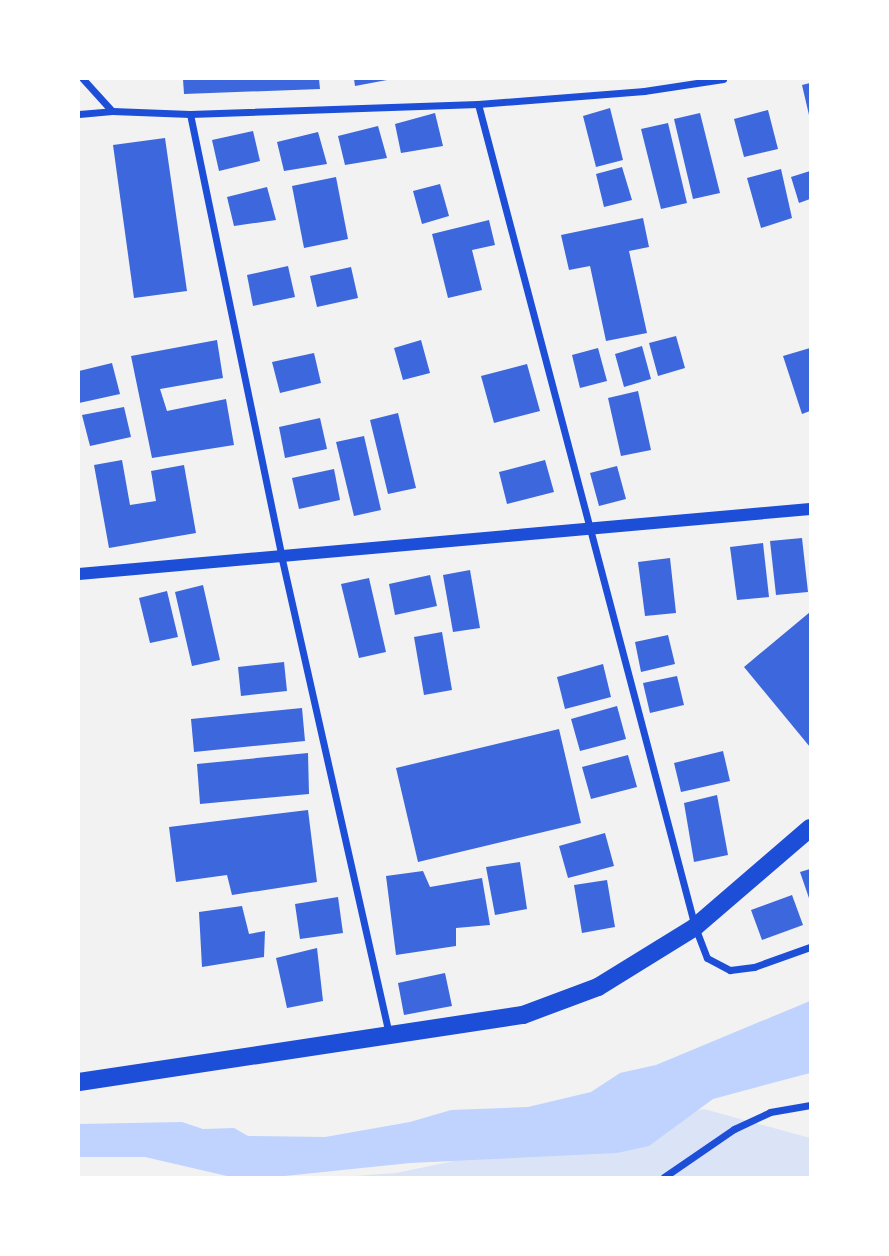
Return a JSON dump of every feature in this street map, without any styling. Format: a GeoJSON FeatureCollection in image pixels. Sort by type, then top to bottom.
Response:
{"type":"FeatureCollection","features":[{"type":"Feature","properties":{"kind":"main road"},"geometry":{"type":"LineString","coordinates":[[79,1082],[523,1015],[598,987],[695,927],[810,828]]}},
{"type":"Feature","properties":{"kind":"street"},"geometry":{"type":"LineString","coordinates":[[83,79],[112,111]]}},
{"type":"Feature","properties":{"kind":"street"},"geometry":{"type":"LineString","coordinates":[[79,114],[112,111],[190,114],[478,104],[644,91],[723,79]]}},
{"type":"Feature","properties":{"kind":"street"},"geometry":{"type":"LineString","coordinates":[[478,104],[588,530],[695,927],[707,958],[730,970],[754,967],[810,947]]}},
{"type":"Feature","properties":{"kind":"street"},"geometry":{"type":"LineString","coordinates":[[190,114],[281,555],[390,1037]]}},
{"type":"Feature","properties":{"kind":"street"},"geometry":{"type":"LineString","coordinates":[[79,574],[810,509]]}},
{"type":"Feature","properties":{"kind":"street"},"geometry":{"type":"LineString","coordinates":[[664,1177],[734,1129],[770,1112],[810,1105]]}},
{"type":"Feature","properties":{"kind":"shaded area"},"geometry":{"type":"Polygon","coordinates":[[[704,1109],[810,1138],[810,1177],[339,1177],[396,1173],[704,1109]]]}},
{"type":"Feature","properties":{"kind":"water"},"geometry":{"type":"Polygon","coordinates":[[[810,1001],[810,1073],[713,1099],[649,1146],[617,1153],[410,1163],[275,1177],[227,1176],[145,1157],[79,1157],[79,1124],[182,1122],[203,1129],[234,1128],[248,1136],[325,1137],[410,1122],[451,1110],[528,1107],[591,1092],[620,1073],[656,1065],[810,1001]]]}},
{"type":"Feature","properties":{"kind":"building"},"geometry":{"type":"Polygon","coordinates":[[[183,79],[319,79],[320,89],[184,94],[183,79]]]}},
{"type":"Feature","properties":{"kind":"building"},"geometry":{"type":"Polygon","coordinates":[[[354,79],[386,79],[387,80],[355,86],[354,79]]]}},
{"type":"Feature","properties":{"kind":"building"},"geometry":{"type":"Polygon","coordinates":[[[810,83],[810,115],[809,115],[802,85],[810,83]]]}},
{"type":"Feature","properties":{"kind":"building"},"geometry":{"type":"Polygon","coordinates":[[[610,108],[623,160],[596,167],[583,116],[610,108]]]}},
{"type":"Feature","properties":{"kind":"building"},"geometry":{"type":"Polygon","coordinates":[[[768,110],[778,149],[744,157],[734,119],[768,110]]]}},
{"type":"Feature","properties":{"kind":"building"},"geometry":{"type":"Polygon","coordinates":[[[435,113],[443,146],[401,153],[395,124],[435,113]]]}},
{"type":"Feature","properties":{"kind":"building"},"geometry":{"type":"Polygon","coordinates":[[[700,113],[720,193],[693,199],[674,119],[700,113]]]}},
{"type":"Feature","properties":{"kind":"building"},"geometry":{"type":"Polygon","coordinates":[[[668,123],[687,203],[661,209],[641,129],[668,123]]]}},
{"type":"Feature","properties":{"kind":"building"},"geometry":{"type":"Polygon","coordinates":[[[378,126],[387,158],[345,165],[338,136],[378,126]]]}},
{"type":"Feature","properties":{"kind":"building"},"geometry":{"type":"Polygon","coordinates":[[[253,131],[260,161],[219,171],[212,140],[253,131]]]}},
{"type":"Feature","properties":{"kind":"building"},"geometry":{"type":"Polygon","coordinates":[[[318,132],[327,164],[284,171],[277,142],[318,132]]]}},
{"type":"Feature","properties":{"kind":"building"},"geometry":{"type":"Polygon","coordinates":[[[165,138],[187,291],[134,298],[113,145],[165,138]]]}},
{"type":"Feature","properties":{"kind":"building"},"geometry":{"type":"Polygon","coordinates":[[[622,167],[632,200],[604,207],[596,174],[622,167]]]}},
{"type":"Feature","properties":{"kind":"building"},"geometry":{"type":"Polygon","coordinates":[[[781,169],[792,218],[761,228],[747,178],[781,169]]]}},
{"type":"Feature","properties":{"kind":"building"},"geometry":{"type":"Polygon","coordinates":[[[810,171],[810,199],[799,203],[791,177],[810,171]]]}},
{"type":"Feature","properties":{"kind":"building"},"geometry":{"type":"Polygon","coordinates":[[[336,177],[348,239],[304,248],[292,186],[336,177]]]}},
{"type":"Feature","properties":{"kind":"building"},"geometry":{"type":"Polygon","coordinates":[[[440,184],[449,216],[422,224],[413,191],[440,184]]]}},
{"type":"Feature","properties":{"kind":"building"},"geometry":{"type":"Polygon","coordinates":[[[267,187],[276,220],[234,226],[227,197],[267,187]]]}},
{"type":"Feature","properties":{"kind":"building"},"geometry":{"type":"Polygon","coordinates":[[[643,218],[649,247],[629,251],[647,333],[606,341],[590,266],[569,270],[561,235],[643,218]]]}},
{"type":"Feature","properties":{"kind":"building"},"geometry":{"type":"Polygon","coordinates":[[[489,220],[495,245],[472,250],[482,290],[448,298],[432,234],[489,220]]]}},
{"type":"Feature","properties":{"kind":"building"},"geometry":{"type":"Polygon","coordinates":[[[288,266],[295,297],[253,306],[247,275],[288,266]]]}},
{"type":"Feature","properties":{"kind":"building"},"geometry":{"type":"Polygon","coordinates":[[[351,267],[358,298],[317,307],[310,276],[351,267]]]}},
{"type":"Feature","properties":{"kind":"building"},"geometry":{"type":"Polygon","coordinates":[[[676,336],[685,368],[658,376],[649,343],[676,336]]]}},
{"type":"Feature","properties":{"kind":"building"},"geometry":{"type":"Polygon","coordinates":[[[217,340],[223,378],[160,389],[167,411],[226,399],[234,445],[152,458],[131,356],[217,340]]]}},
{"type":"Feature","properties":{"kind":"building"},"geometry":{"type":"Polygon","coordinates":[[[421,340],[430,373],[403,380],[394,348],[421,340]]]}},
{"type":"Feature","properties":{"kind":"building"},"geometry":{"type":"Polygon","coordinates":[[[642,346],[651,379],[624,387],[615,354],[642,346]]]}},
{"type":"Feature","properties":{"kind":"building"},"geometry":{"type":"Polygon","coordinates":[[[598,348],[607,381],[580,388],[572,355],[598,348]]]}},
{"type":"Feature","properties":{"kind":"building"},"geometry":{"type":"Polygon","coordinates":[[[810,348],[810,411],[802,414],[783,356],[810,348]]]}},
{"type":"Feature","properties":{"kind":"building"},"geometry":{"type":"Polygon","coordinates":[[[314,353],[321,383],[280,393],[272,362],[314,353]]]}},
{"type":"Feature","properties":{"kind":"building"},"geometry":{"type":"Polygon","coordinates":[[[112,363],[120,394],[79,403],[79,371],[112,363]]]}},
{"type":"Feature","properties":{"kind":"building"},"geometry":{"type":"Polygon","coordinates":[[[527,364],[540,411],[494,423],[481,376],[527,364]]]}},
{"type":"Feature","properties":{"kind":"building"},"geometry":{"type":"Polygon","coordinates":[[[638,391],[651,450],[621,456],[608,398],[638,391]]]}},
{"type":"Feature","properties":{"kind":"building"},"geometry":{"type":"Polygon","coordinates":[[[124,407],[131,437],[90,446],[82,415],[124,407]]]}},
{"type":"Feature","properties":{"kind":"building"},"geometry":{"type":"Polygon","coordinates":[[[398,413],[416,488],[388,494],[370,420],[398,413]]]}},
{"type":"Feature","properties":{"kind":"building"},"geometry":{"type":"Polygon","coordinates":[[[320,418],[327,449],[285,458],[279,427],[320,418]]]}},
{"type":"Feature","properties":{"kind":"building"},"geometry":{"type":"Polygon","coordinates":[[[364,436],[381,510],[354,516],[336,442],[364,436]]]}},
{"type":"Feature","properties":{"kind":"building"},"geometry":{"type":"Polygon","coordinates":[[[122,460],[130,505],[156,501],[151,471],[184,465],[196,533],[109,548],[94,465],[122,460]]]}},
{"type":"Feature","properties":{"kind":"building"},"geometry":{"type":"Polygon","coordinates":[[[545,460],[554,492],[507,504],[499,472],[545,460]]]}},
{"type":"Feature","properties":{"kind":"building"},"geometry":{"type":"Polygon","coordinates":[[[617,466],[626,499],[599,506],[590,473],[617,466]]]}},
{"type":"Feature","properties":{"kind":"building"},"geometry":{"type":"Polygon","coordinates":[[[334,469],[340,500],[299,509],[292,478],[334,469]]]}},
{"type":"Feature","properties":{"kind":"building"},"geometry":{"type":"Polygon","coordinates":[[[802,538],[808,592],[776,595],[770,541],[802,538]]]}},
{"type":"Feature","properties":{"kind":"building"},"geometry":{"type":"Polygon","coordinates":[[[763,543],[769,597],[737,600],[730,547],[763,543]]]}},
{"type":"Feature","properties":{"kind":"building"},"geometry":{"type":"Polygon","coordinates":[[[670,558],[676,613],[645,616],[638,562],[670,558]]]}},
{"type":"Feature","properties":{"kind":"building"},"geometry":{"type":"Polygon","coordinates":[[[470,570],[480,628],[453,632],[443,575],[470,570]]]}},
{"type":"Feature","properties":{"kind":"building"},"geometry":{"type":"Polygon","coordinates":[[[430,575],[437,606],[395,615],[389,584],[430,575]]]}},
{"type":"Feature","properties":{"kind":"building"},"geometry":{"type":"Polygon","coordinates":[[[369,578],[386,652],[359,658],[341,584],[369,578]]]}},
{"type":"Feature","properties":{"kind":"building"},"geometry":{"type":"Polygon","coordinates":[[[203,585],[220,660],[192,666],[175,592],[203,585]]]}},
{"type":"Feature","properties":{"kind":"building"},"geometry":{"type":"Polygon","coordinates":[[[167,591],[178,637],[150,643],[139,598],[167,591]]]}},
{"type":"Feature","properties":{"kind":"building"},"geometry":{"type":"Polygon","coordinates":[[[810,612],[810,747],[744,667],[810,612]]]}},
{"type":"Feature","properties":{"kind":"building"},"geometry":{"type":"Polygon","coordinates":[[[442,632],[452,690],[424,695],[414,637],[442,632]]]}},
{"type":"Feature","properties":{"kind":"building"},"geometry":{"type":"Polygon","coordinates":[[[668,635],[675,664],[641,672],[635,642],[668,635]]]}},
{"type":"Feature","properties":{"kind":"building"},"geometry":{"type":"Polygon","coordinates":[[[284,662],[287,691],[241,696],[238,667],[284,662]]]}},
{"type":"Feature","properties":{"kind":"building"},"geometry":{"type":"Polygon","coordinates":[[[603,664],[611,697],[565,709],[557,677],[603,664]]]}},
{"type":"Feature","properties":{"kind":"building"},"geometry":{"type":"Polygon","coordinates":[[[677,676],[684,705],[650,713],[643,683],[677,676]]]}},
{"type":"Feature","properties":{"kind":"building"},"geometry":{"type":"Polygon","coordinates":[[[617,706],[626,739],[580,751],[571,719],[617,706]]]}},
{"type":"Feature","properties":{"kind":"building"},"geometry":{"type":"Polygon","coordinates":[[[302,708],[305,741],[194,752],[191,719],[302,708]]]}},
{"type":"Feature","properties":{"kind":"building"},"geometry":{"type":"Polygon","coordinates":[[[559,729],[581,823],[418,862],[396,768],[559,729]]]}},
{"type":"Feature","properties":{"kind":"building"},"geometry":{"type":"Polygon","coordinates":[[[723,751],[730,781],[681,792],[674,763],[723,751]]]}},
{"type":"Feature","properties":{"kind":"building"},"geometry":{"type":"Polygon","coordinates":[[[308,753],[309,794],[200,804],[197,764],[308,753]]]}},
{"type":"Feature","properties":{"kind":"building"},"geometry":{"type":"Polygon","coordinates":[[[628,755],[637,787],[591,799],[582,767],[628,755]]]}},
{"type":"Feature","properties":{"kind":"building"},"geometry":{"type":"Polygon","coordinates":[[[717,795],[728,855],[694,862],[684,803],[717,795]]]}},
{"type":"Feature","properties":{"kind":"building"},"geometry":{"type":"Polygon","coordinates":[[[308,810],[317,882],[232,895],[227,875],[176,882],[169,827],[308,810]]]}},
{"type":"Feature","properties":{"kind":"building"},"geometry":{"type":"Polygon","coordinates":[[[605,833],[614,866],[568,878],[559,846],[605,833]]]}},
{"type":"Feature","properties":{"kind":"building"},"geometry":{"type":"Polygon","coordinates":[[[520,862],[527,909],[495,915],[486,867],[520,862]]]}},
{"type":"Feature","properties":{"kind":"building"},"geometry":{"type":"Polygon","coordinates":[[[810,869],[810,901],[800,872],[810,869]]]}},
{"type":"Feature","properties":{"kind":"building"},"geometry":{"type":"Polygon","coordinates":[[[423,871],[430,887],[482,878],[490,925],[456,928],[456,946],[396,955],[386,876],[423,871]]]}},
{"type":"Feature","properties":{"kind":"building"},"geometry":{"type":"Polygon","coordinates":[[[607,880],[615,927],[582,933],[574,885],[607,880]]]}},
{"type":"Feature","properties":{"kind":"building"},"geometry":{"type":"Polygon","coordinates":[[[792,895],[803,925],[762,940],[751,910],[792,895]]]}},
{"type":"Feature","properties":{"kind":"building"},"geometry":{"type":"Polygon","coordinates":[[[338,897],[343,933],[300,939],[295,904],[338,897]]]}},
{"type":"Feature","properties":{"kind":"building"},"geometry":{"type":"Polygon","coordinates":[[[242,906],[249,934],[265,931],[264,957],[202,967],[199,912],[242,906]]]}},
{"type":"Feature","properties":{"kind":"building"},"geometry":{"type":"Polygon","coordinates":[[[317,948],[323,1001],[287,1008],[276,958],[317,948]]]}},
{"type":"Feature","properties":{"kind":"building"},"geometry":{"type":"Polygon","coordinates":[[[445,973],[452,1006],[404,1015],[398,983],[445,973]]]}}]}
